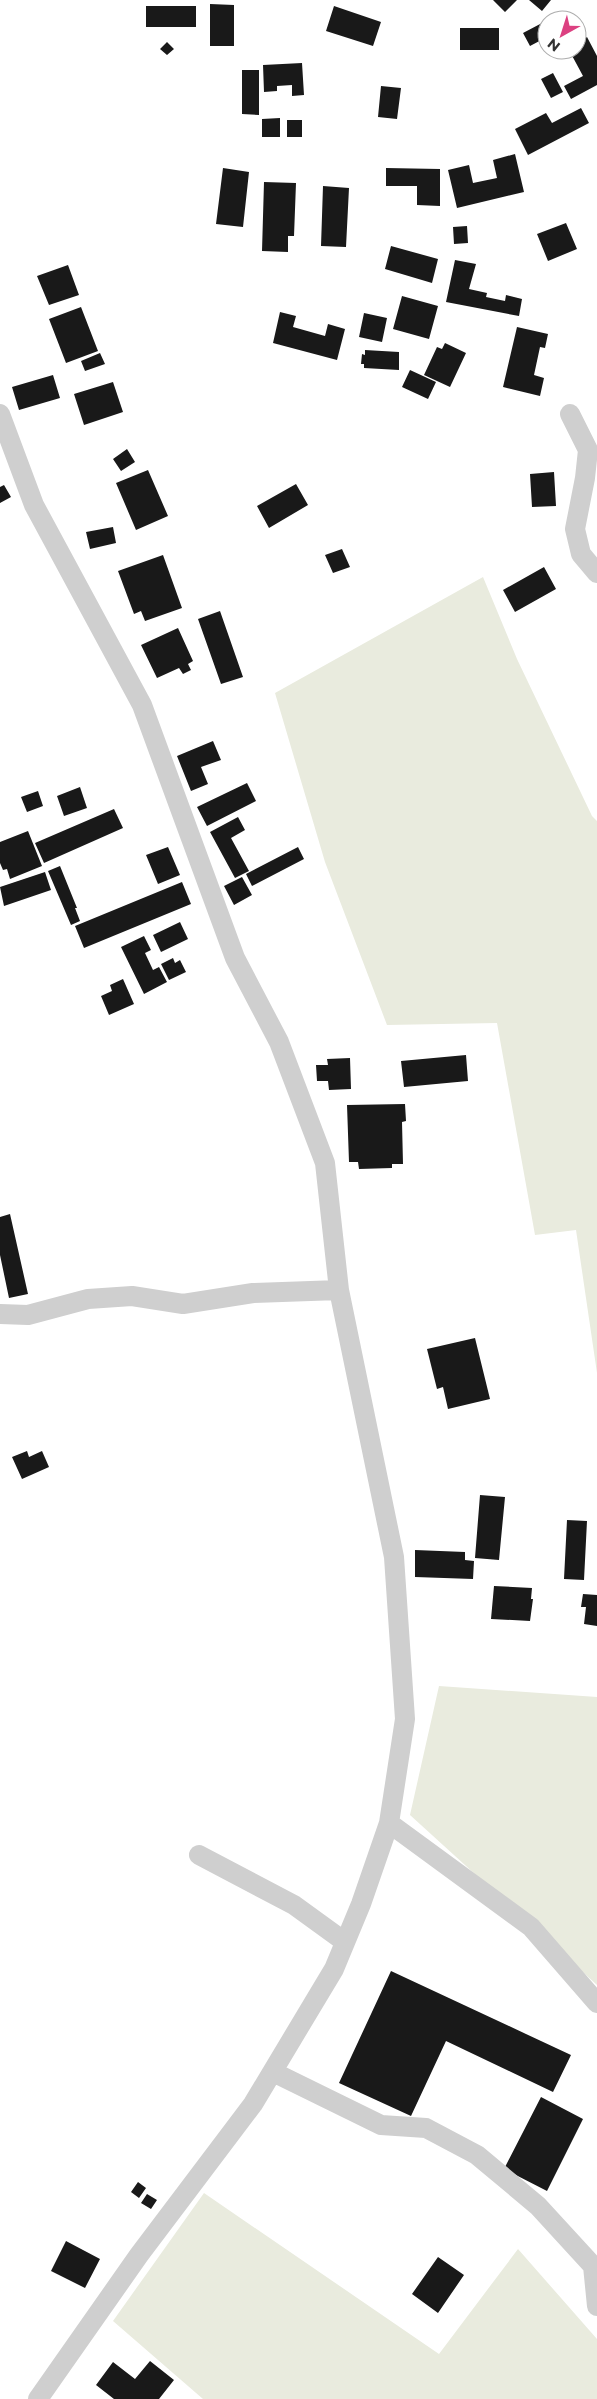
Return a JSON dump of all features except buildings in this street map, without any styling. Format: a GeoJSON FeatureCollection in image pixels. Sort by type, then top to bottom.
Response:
{"type":"FeatureCollection","features":[{"type":"Feature","properties":{"kind":"street"},"geometry":{"type":"LineString","coordinates":[[0,414],[34,504],[142,705],[235,958],[280,1042],[325,1163],[339,1290],[394,1557],[405,1719],[389,1823],[334,1969],[253,2104],[134,2263],[38,2399]]}},
{"type":"Feature","properties":{"kind":"street"},"geometry":{"type":"LineString","coordinates":[[570,414],[588,450],[585,478],[575,529],[581,554],[597,573]]}},
{"type":"Feature","properties":{"kind":"street"},"geometry":{"type":"LineString","coordinates":[[0,1314],[28,1315],[88,1299],[132,1296],[182,1304],[253,1293],[339,1290]]}},
{"type":"Feature","properties":{"kind":"street"},"geometry":{"type":"LineString","coordinates":[[389,1823],[531,1927],[597,2003]]}},
{"type":"Feature","properties":{"kind":"street"},"geometry":{"type":"LineString","coordinates":[[199,1855],[294,1905],[345,1942]]}},
{"type":"Feature","properties":{"kind":"street"},"geometry":{"type":"LineString","coordinates":[[273,2072],[381,2125],[426,2128],[477,2154],[538,2206],[593,2266],[597,2306]]}},
{"type":"Feature","properties":{"kind":"shaded area"},"geometry":{"type":"Polygon","coordinates":[[[483,577],[517,659],[592,816],[597,821],[597,1373],[576,1230],[535,1235],[497,1023],[387,1025],[325,862],[275,693],[483,577]]]}},
{"type":"Feature","properties":{"kind":"shaded area"},"geometry":{"type":"Polygon","coordinates":[[[439,1686],[597,1697],[597,1985],[410,1815],[439,1686]]]}},
{"type":"Feature","properties":{"kind":"shaded area"},"geometry":{"type":"Polygon","coordinates":[[[204,2193],[439,2354],[518,2249],[597,2339],[597,2399],[203,2399],[113,2321],[204,2193]]]}}]}
